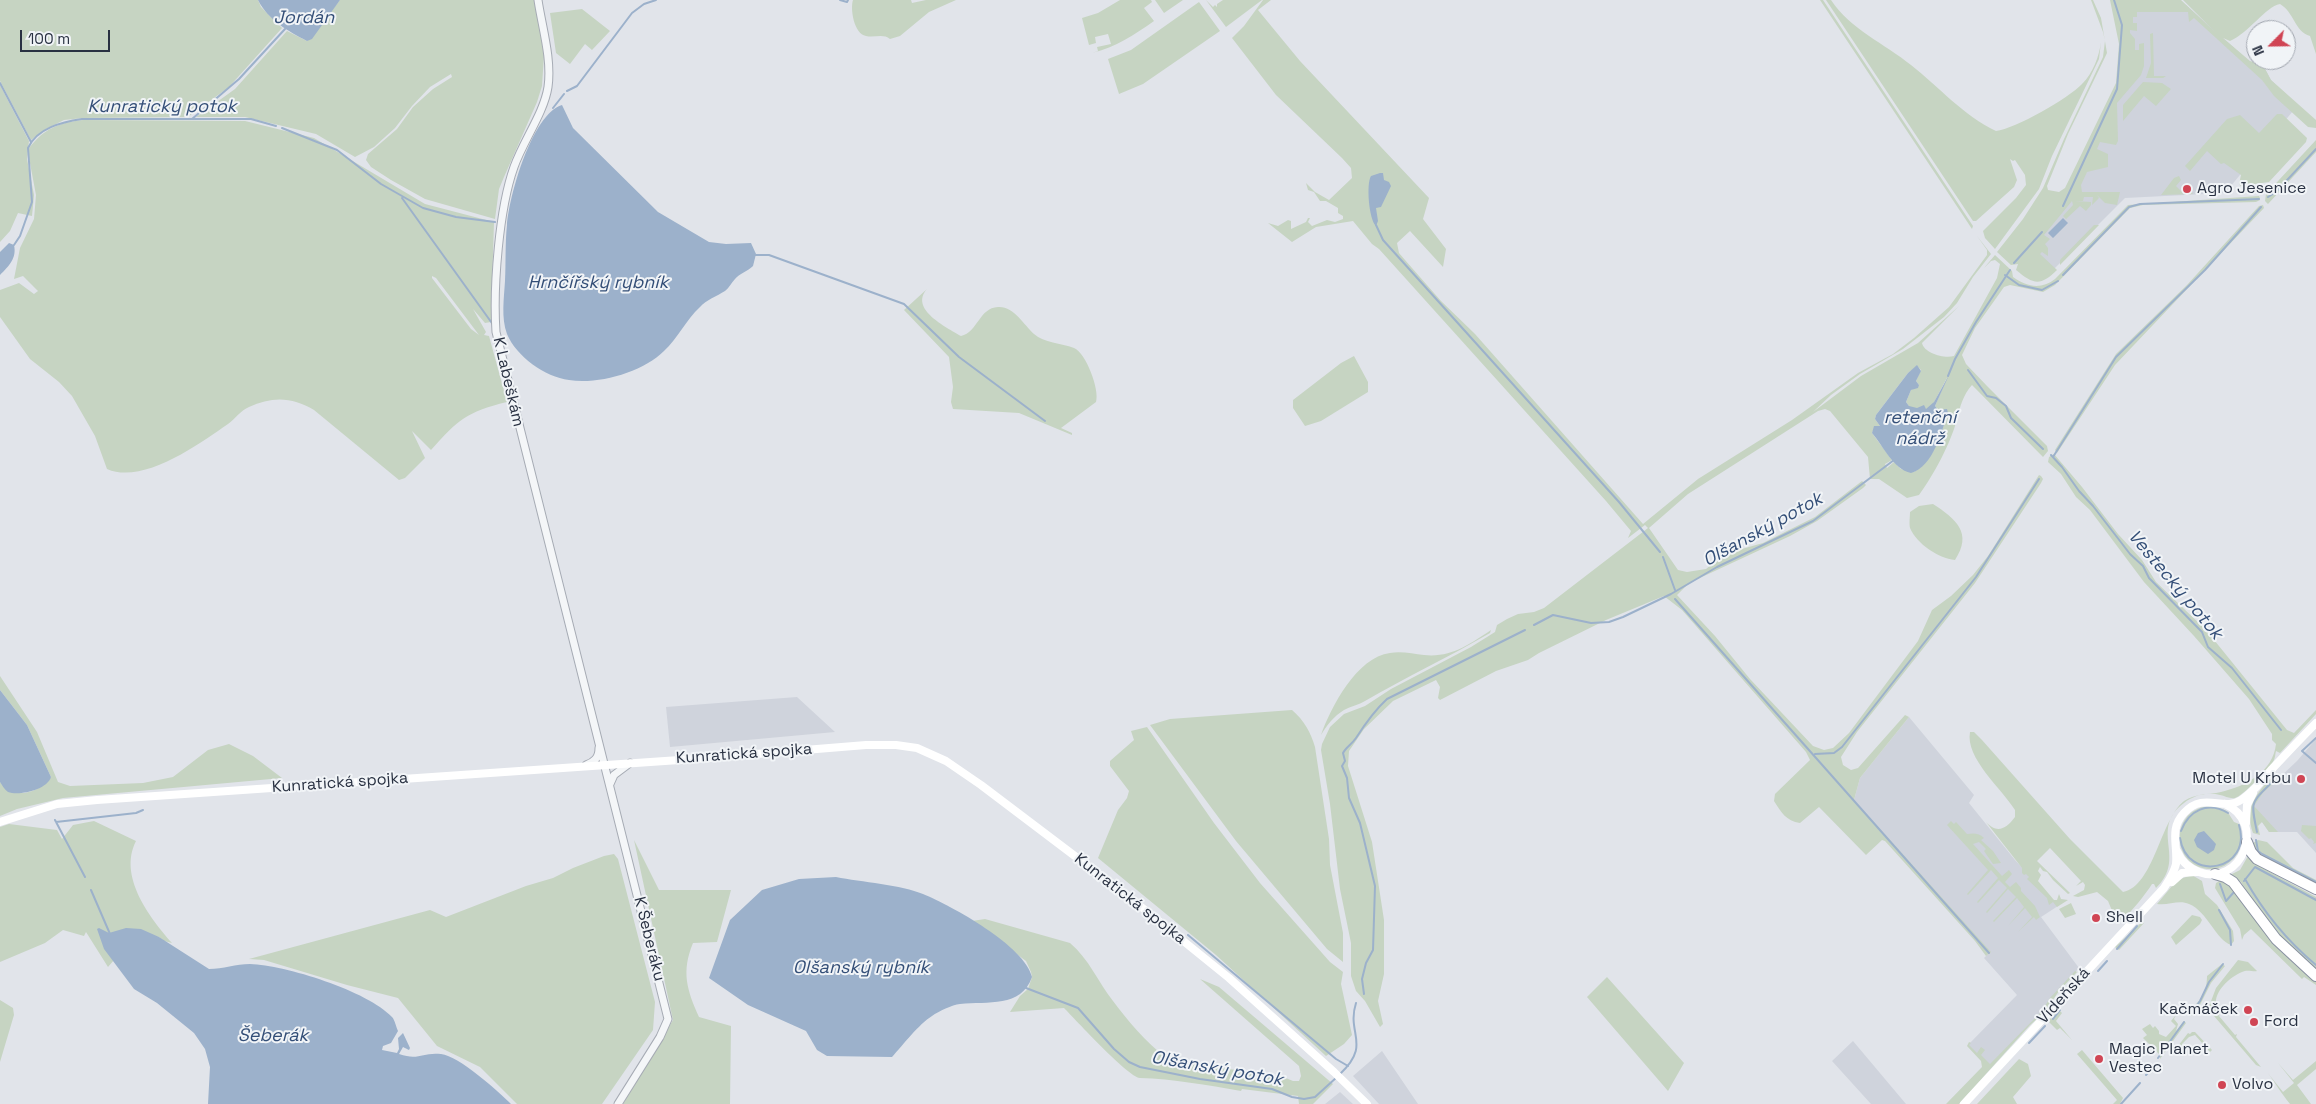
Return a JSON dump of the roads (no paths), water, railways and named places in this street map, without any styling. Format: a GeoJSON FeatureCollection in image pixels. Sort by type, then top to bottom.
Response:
{"type":"FeatureCollection","features":[{"type":"Feature","properties":{"kind":"highway"},"geometry":{"type":"LineString","coordinates":[[2247,842],[2251,852],[2257,859],[2316,889]]}},
{"type":"Feature","properties":{"kind":"highway"},"geometry":{"type":"LineString","coordinates":[[2214,874],[2225,877],[2233,882],[2276,940],[2316,976]]}},
{"type":"Feature","properties":{"kind":"main road","name":"Vídeňská"},"geometry":{"type":"LineString","coordinates":[[2164,888],[2175,868],[2176,826],[2186,810],[2203,802],[2222,803],[2240,801],[2258,786],[2316,722]]}},
{"type":"Feature","properties":{"kind":"main road","name":"Kunratická spojka"},"geometry":{"type":"LineString","coordinates":[[0,822],[36,810],[80,801],[866,745],[906,746],[946,761],[1129,896],[1229,978],[1367,1104]]}},
{"type":"Feature","properties":{"kind":"main road","name":"Vídeňská"},"geometry":{"type":"LineString","coordinates":[[2247,842],[2247,805],[2258,786]]}},
{"type":"Feature","properties":{"kind":"main road"},"geometry":{"type":"LineString","coordinates":[[2222,803],[2238,812],[2246,827]]}},
{"type":"Feature","properties":{"kind":"main road"},"geometry":{"type":"LineString","coordinates":[[2214,874],[2226,870],[2236,863],[2244,851],[2247,842]]}},
{"type":"Feature","properties":{"kind":"main road"},"geometry":{"type":"LineString","coordinates":[[2176,847],[2183,862],[2199,872]]}},
{"type":"Feature","properties":{"kind":"main road","name":"Vídeňská"},"geometry":{"type":"LineString","coordinates":[[1964,1104],[2164,888],[2182,873],[2199,872],[2214,874]]}},
{"type":"Feature","properties":{"kind":"street","name":"K Labeškám"},"geometry":{"type":"LineString","coordinates":[[538,0],[549,73],[548,88],[520,149],[507,191],[497,285],[496,332],[605,764]]}},
{"type":"Feature","properties":{"kind":"street"},"geometry":{"type":"LineString","coordinates":[[583,766],[597,758],[599,743]]}},
{"type":"Feature","properties":{"kind":"street"},"geometry":{"type":"LineString","coordinates":[[610,784],[614,775],[630,763]]}},
{"type":"Feature","properties":{"kind":"street","name":"K Šeberáku"},"geometry":{"type":"LineString","coordinates":[[605,764],[668,1018],[660,1037],[618,1104]]}},
{"type":"Feature","properties":{"kind":"water","name":"Jordán"},"geometry":{"type":"Polygon","coordinates":[[[258,0],[340,0],[312,39],[307,41],[273,19],[258,0]]]}},
{"type":"Feature","properties":{"kind":"water","name":"Hrnčířský rybník"},"geometry":{"type":"Polygon","coordinates":[[[562,105],[573,128],[658,212],[709,242],[726,244],[751,243],[756,254],[753,266],[737,277],[725,291],[702,305],[664,351],[632,371],[593,381],[560,378],[550,375],[532,364],[511,342],[504,321],[506,232],[512,195],[532,139],[541,123],[551,112],[562,105]]]}},
{"type":"Feature","properties":{"kind":"water"},"geometry":{"type":"Polygon","coordinates":[[[1383,173],[1384,180],[1389,182],[1391,186],[1381,207],[1376,208],[1378,221],[1376,226],[1370,210],[1369,180],[1371,176],[1383,173]]]}},
{"type":"Feature","properties":{"kind":"water"},"geometry":{"type":"Polygon","coordinates":[[[2063,218],[2068,223],[2053,238],[2048,233],[2063,218]]]}},
{"type":"Feature","properties":{"kind":"water"},"geometry":{"type":"Polygon","coordinates":[[[9,243],[14,245],[13,258],[0,275],[0,252],[9,243]]]}},
{"type":"Feature","properties":{"kind":"water","name":"retenční nádrž"},"geometry":{"type":"Polygon","coordinates":[[[1917,365],[1921,371],[1916,381],[1919,385],[1918,388],[1911,390],[1906,402],[1909,406],[1917,408],[1924,405],[1926,409],[1934,402],[1949,375],[1935,406],[1938,410],[1947,409],[1948,413],[1931,456],[1919,469],[1911,473],[1899,467],[1889,457],[1872,433],[1874,426],[1880,426],[1875,419],[1876,415],[1908,373],[1917,365]]]}},
{"type":"Feature","properties":{"kind":"water"},"geometry":{"type":"Polygon","coordinates":[[[0,690],[27,725],[51,777],[39,789],[13,793],[8,792],[0,782],[0,690]]]}},
{"type":"Feature","properties":{"kind":"water"},"geometry":{"type":"Polygon","coordinates":[[[2204,831],[2216,844],[2214,850],[2208,854],[2197,847],[2194,840],[2198,833],[2204,831]]]}},
{"type":"Feature","properties":{"kind":"water","name":"Olšanský rybník"},"geometry":{"type":"Polygon","coordinates":[[[836,877],[914,891],[968,917],[1002,940],[1016,953],[1026,965],[1032,977],[1027,987],[1020,994],[1002,1001],[960,1004],[942,1010],[922,1024],[892,1057],[827,1056],[817,1050],[806,1031],[748,1005],[709,978],[730,920],[762,890],[799,879],[836,877]]]}},
{"type":"Feature","properties":{"kind":"water","name":"Šeberák"},"geometry":{"type":"Polygon","coordinates":[[[99,928],[109,933],[126,928],[141,929],[159,937],[209,969],[245,964],[265,965],[304,974],[346,989],[380,1007],[393,1018],[398,1031],[391,1043],[383,1046],[382,1050],[397,1053],[399,1049],[398,1038],[403,1033],[410,1048],[409,1050],[403,1047],[399,1054],[411,1057],[429,1054],[449,1056],[468,1067],[511,1104],[208,1104],[210,1067],[205,1049],[194,1033],[157,1003],[134,989],[104,949],[97,929],[99,928]]]}},
{"type":"Feature","properties":{"kind":"waterway"},"geometry":{"type":"LineString","coordinates":[[567,91],[577,86],[632,13],[644,4],[656,0]]}},
{"type":"Feature","properties":{"kind":"waterway"},"geometry":{"type":"LineString","coordinates":[[840,0],[847,2],[848,0]]}},
{"type":"Feature","properties":{"kind":"waterway","name":"Olšanský potok"},"geometry":{"type":"LineString","coordinates":[[2063,206],[2117,89],[2122,25],[2114,0]]}},
{"type":"Feature","properties":{"kind":"waterway"},"geometry":{"type":"LineString","coordinates":[[192,119],[239,79],[285,29]]}},
{"type":"Feature","properties":{"kind":"waterway"},"geometry":{"type":"LineString","coordinates":[[0,83],[31,142]]}},
{"type":"Feature","properties":{"kind":"waterway"},"geometry":{"type":"LineString","coordinates":[[553,108],[564,94]]}},
{"type":"Feature","properties":{"kind":"waterway","name":"Kunratický potok"},"geometry":{"type":"LineString","coordinates":[[14,245],[20,236],[32,202],[28,148],[37,135],[51,127],[82,119],[251,119],[276,126]]}},
{"type":"Feature","properties":{"kind":"waterway","name":"Kunratický potok"},"geometry":{"type":"LineString","coordinates":[[282,128],[337,150],[381,184],[423,208],[456,217],[495,222]]}},
{"type":"Feature","properties":{"kind":"waterway"},"geometry":{"type":"LineString","coordinates":[[2268,197],[2276,192],[2316,149]]}},
{"type":"Feature","properties":{"kind":"waterway"},"geometry":{"type":"LineString","coordinates":[[402,198],[494,326]]}},
{"type":"Feature","properties":{"kind":"waterway"},"geometry":{"type":"LineString","coordinates":[[2063,275],[2129,207],[2140,204],[2259,199]]}},
{"type":"Feature","properties":{"kind":"waterway"},"geometry":{"type":"LineString","coordinates":[[2053,457],[2116,357],[2205,270],[2261,207]]}},
{"type":"Feature","properties":{"kind":"waterway"},"geometry":{"type":"LineString","coordinates":[[1376,225],[1383,240],[1619,502],[1660,552]]}},
{"type":"Feature","properties":{"kind":"waterway","name":"Olšanský potok"},"geometry":{"type":"LineString","coordinates":[[2014,263],[2042,232]]}},
{"type":"Feature","properties":{"kind":"waterway","name":"Kunratický potok"},"geometry":{"type":"LineString","coordinates":[[753,255],[769,255],[904,304],[959,357],[1045,421]]}},
{"type":"Feature","properties":{"kind":"waterway","name":"Olšanský potok"},"geometry":{"type":"LineString","coordinates":[[1948,376],[1955,359],[1976,322],[2010,270]]}},
{"type":"Feature","properties":{"kind":"waterway"},"geometry":{"type":"LineString","coordinates":[[2005,275],[2019,285],[2042,290],[2058,281]]}},
{"type":"Feature","properties":{"kind":"waterway","name":"Vestecký potok"},"geometry":{"type":"LineString","coordinates":[[1968,370],[1987,396],[1996,398],[2006,406],[2011,418],[2043,449]]}},
{"type":"Feature","properties":{"kind":"waterway","name":"Vestecký potok"},"geometry":{"type":"LineString","coordinates":[[2051,455],[2130,554],[2143,566],[2149,578],[2202,632],[2208,647],[2232,668],[2281,730]]}},
{"type":"Feature","properties":{"kind":"waterway","name":"Olšanský potok"},"geometry":{"type":"LineString","coordinates":[[1534,625],[1553,615],[1591,623],[1609,622],[1623,617],[1671,594],[1717,567],[1813,521],[1894,460]]}},
{"type":"Feature","properties":{"kind":"waterway"},"geometry":{"type":"LineString","coordinates":[[1815,754],[1834,753],[1842,747],[1976,577],[2039,479]]}},
{"type":"Feature","properties":{"kind":"waterway"},"geometry":{"type":"LineString","coordinates":[[1663,557],[1675,590]]}},
{"type":"Feature","properties":{"kind":"waterway"},"geometry":{"type":"LineString","coordinates":[[1675,599],[1989,953]]}},
{"type":"Feature","properties":{"kind":"waterway","name":"Olšanský potok"},"geometry":{"type":"LineString","coordinates":[[1364,994],[1362,979],[1366,963],[1373,950],[1375,886],[1360,823],[1349,798],[1347,778],[1342,766],[1345,761],[1343,753],[1374,712],[1387,699],[1525,630]]}},
{"type":"Feature","properties":{"kind":"waterway","name":"Vestecký potok"},"geometry":{"type":"LineString","coordinates":[[2316,738],[2302,751],[2316,763]]}},
{"type":"Feature","properties":{"kind":"waterway"},"geometry":{"type":"LineString","coordinates":[[2257,832],[2253,813],[2254,803],[2274,780]]}},
{"type":"Feature","properties":{"kind":"waterway"},"geometry":{"type":"LineString","coordinates":[[2181,831],[2189,818],[2200,810],[2213,808],[2221,809],[2228,813]]}},
{"type":"Feature","properties":{"kind":"waterway"},"geometry":{"type":"LineString","coordinates":[[56,822],[136,813],[143,810]]}},
{"type":"Feature","properties":{"kind":"waterway","name":"Kunratický potok"},"geometry":{"type":"LineString","coordinates":[[55,820],[85,877]]}},
{"type":"Feature","properties":{"kind":"waterway"},"geometry":{"type":"LineString","coordinates":[[2180,838],[2185,852],[2194,862],[2205,866],[2217,866],[2228,861],[2237,852],[2241,840],[2239,825]]}},
{"type":"Feature","properties":{"kind":"waterway"},"geometry":{"type":"LineString","coordinates":[[2256,840],[2258,851],[2262,854],[2316,882]]}},
{"type":"Feature","properties":{"kind":"waterway"},"geometry":{"type":"LineString","coordinates":[[2244,881],[2255,867],[2316,900]]}},
{"type":"Feature","properties":{"kind":"waterway"},"geometry":{"type":"LineString","coordinates":[[2245,879],[2276,925],[2316,965]]}},
{"type":"Feature","properties":{"kind":"waterway"},"geometry":{"type":"LineString","coordinates":[[2220,884],[2226,901],[2234,892]]}},
{"type":"Feature","properties":{"kind":"waterway","name":"Kunratický potok"},"geometry":{"type":"LineString","coordinates":[[91,890],[110,934]]}},
{"type":"Feature","properties":{"kind":"waterway"},"geometry":{"type":"LineString","coordinates":[[2219,910],[2230,930],[2231,945]]}},
{"type":"Feature","properties":{"kind":"waterway"},"geometry":{"type":"LineString","coordinates":[[2117,949],[2137,926]]}},
{"type":"Feature","properties":{"kind":"waterway"},"geometry":{"type":"LineString","coordinates":[[1188,935],[1336,1059],[1348,1066]]}},
{"type":"Feature","properties":{"kind":"waterway"},"geometry":{"type":"LineString","coordinates":[[2098,971],[2107,961]]}},
{"type":"Feature","properties":{"kind":"waterway"},"geometry":{"type":"LineString","coordinates":[[2190,1015],[2200,1001],[2209,982],[2223,964]]}},
{"type":"Feature","properties":{"kind":"waterway","name":"Olšanský potok"},"geometry":{"type":"LineString","coordinates":[[1026,988],[1078,1008],[1114,1049],[1129,1062],[1140,1067],[1200,1079],[1272,1089],[1292,1097],[1304,1099],[1315,1097],[1337,1077]]}},
{"type":"Feature","properties":{"kind":"waterway","name":"Olšanský potok"},"geometry":{"type":"LineString","coordinates":[[1340,1074],[1355,1055],[1354,1014],[1356,1003]]}},
{"type":"Feature","properties":{"kind":"waterway"},"geometry":{"type":"LineString","coordinates":[[2053,1019],[2060,1010]]}},
{"type":"Feature","properties":{"kind":"waterway"},"geometry":{"type":"LineString","coordinates":[[2158,1058],[2184,1022]]}},
{"type":"Feature","properties":{"kind":"waterway"},"geometry":{"type":"LineString","coordinates":[[2029,1043],[2045,1026]]}},
{"type":"Feature","properties":{"kind":"waterway"},"geometry":{"type":"LineString","coordinates":[[2146,1075],[2153,1067]]}},
{"type":"Feature","properties":{"kind":"waterway"},"geometry":{"type":"LineString","coordinates":[[2121,1104],[2140,1083]]}},
{"type":"Feature","properties":{"kind":"place","name":"Agro Jesenice"},"geometry":{"type":"Point","coordinates":[2187,189]}},
{"type":"Feature","properties":{"kind":"place","name":"Motel U Krbu"},"geometry":{"type":"Point","coordinates":[2301,779]}},
{"type":"Feature","properties":{"kind":"place","name":"Shell"},"geometry":{"type":"Point","coordinates":[2096,918]}},
{"type":"Feature","properties":{"kind":"place","name":"Kačmáček"},"geometry":{"type":"Point","coordinates":[2248,1010]}},
{"type":"Feature","properties":{"kind":"place","name":"Ford"},"geometry":{"type":"Point","coordinates":[2254,1022]}},
{"type":"Feature","properties":{"kind":"place","name":"Magic Planet Vestec"},"geometry":{"type":"Point","coordinates":[2099,1059]}},
{"type":"Feature","properties":{"kind":"place","name":"Volvo"},"geometry":{"type":"Point","coordinates":[2222,1085]}}]}
